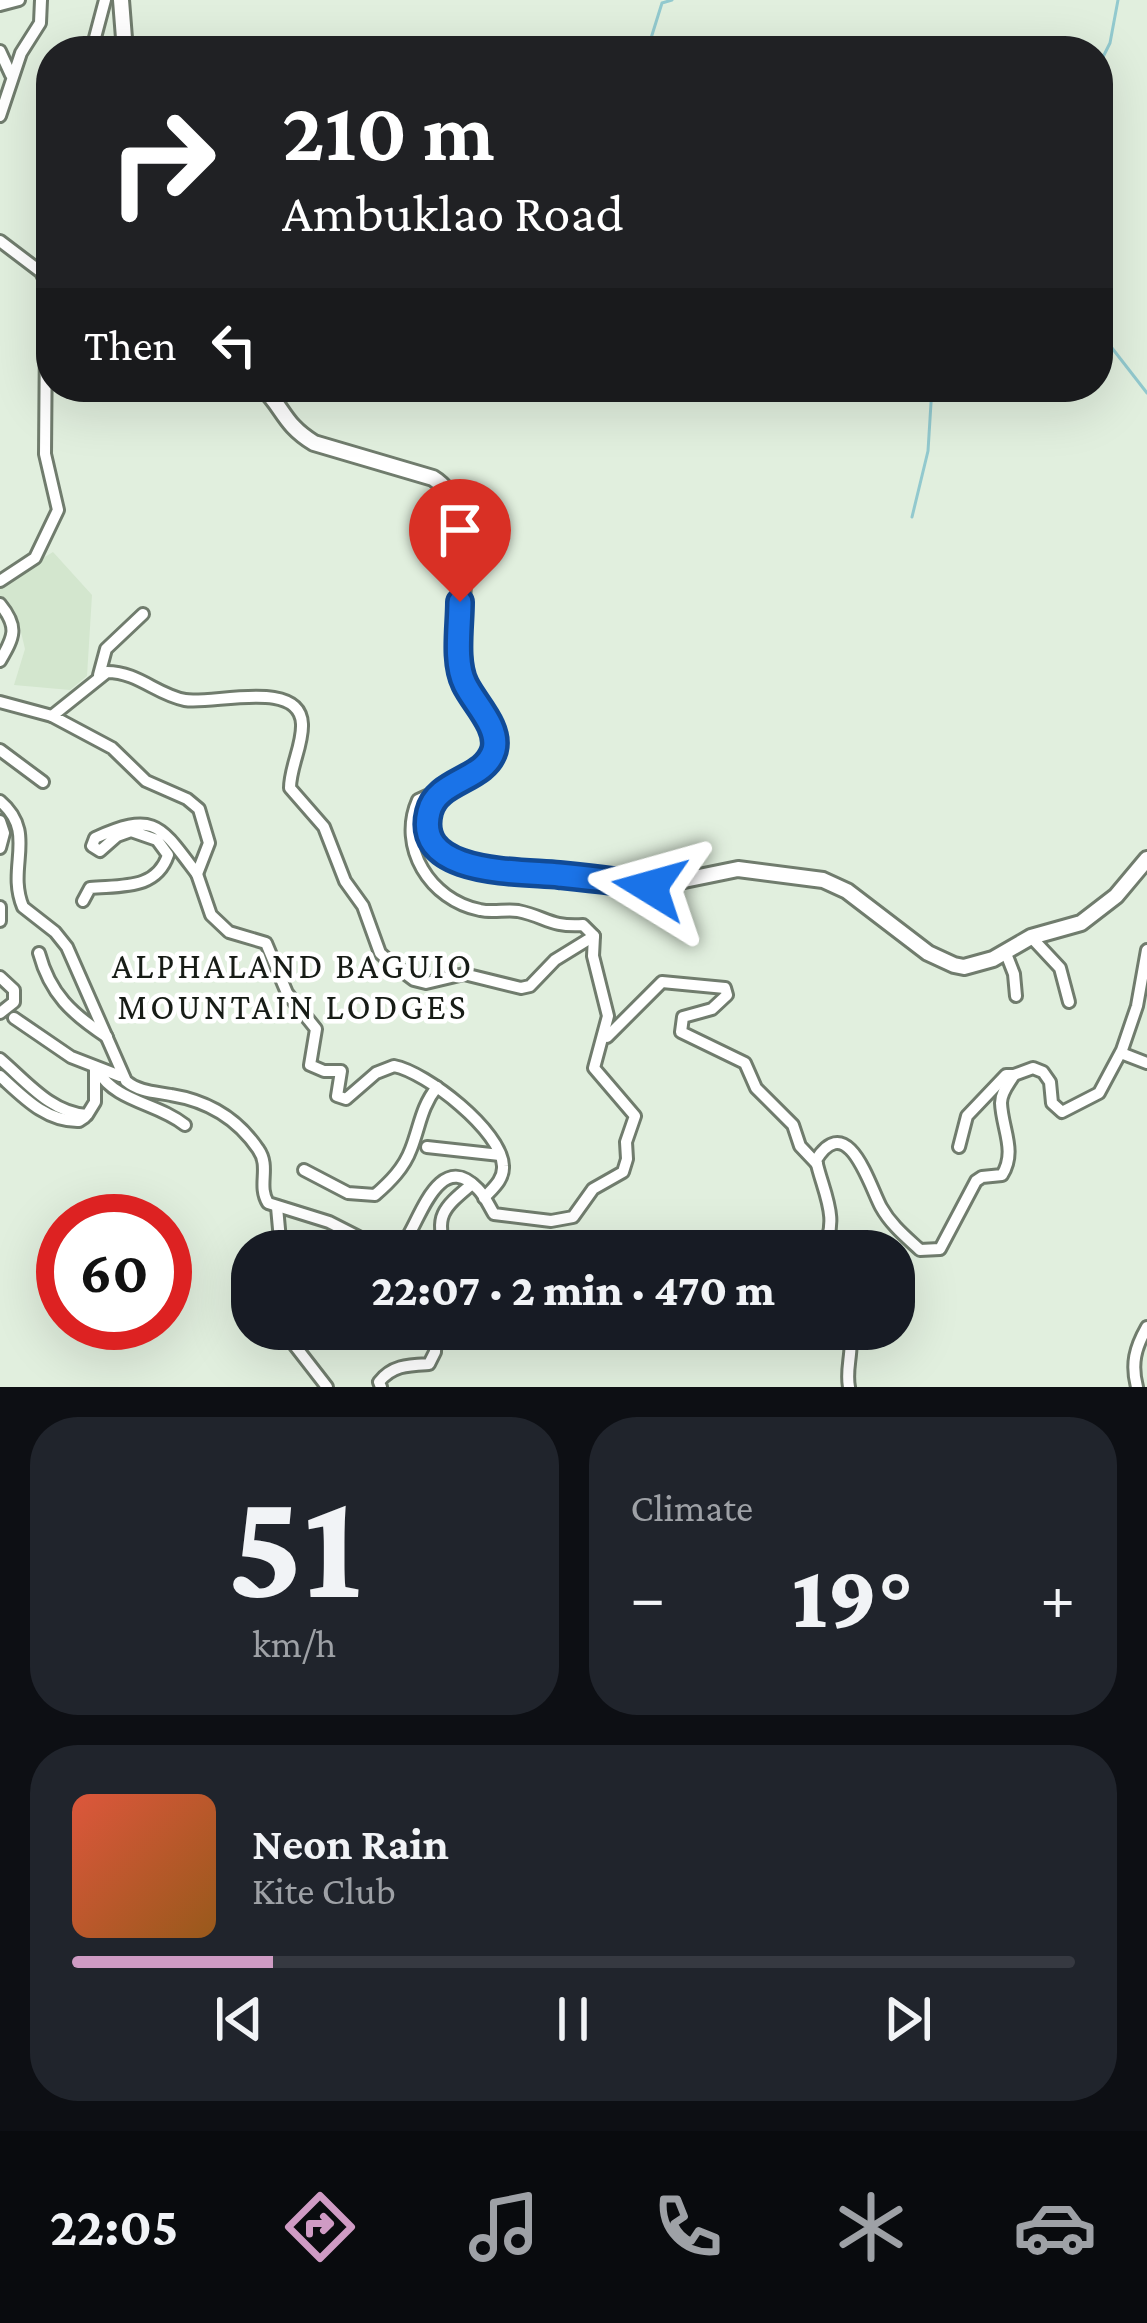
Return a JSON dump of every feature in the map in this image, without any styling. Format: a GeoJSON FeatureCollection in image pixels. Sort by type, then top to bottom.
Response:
{"type":"FeatureCollection","features":[{"type":"Feature","properties":{"kind":"main road"},"geometry":{"type":"LineString","coordinates":[[122,0],[123,36]]}},
{"type":"Feature","properties":{"kind":"main road"},"geometry":{"type":"LineString","coordinates":[[272,402],[284,420],[314,443],[433,478],[457,508],[464,549],[460,668],[495,745],[482,766],[446,788],[429,811],[430,836],[439,851],[474,868],[650,887],[738,869],[823,880],[847,891],[944,962],[964,967],[1030,937],[1081,923],[1116,896],[1147,859]]}},
{"type":"Feature","properties":{"kind":"street"},"geometry":{"type":"LineString","coordinates":[[0,5],[19,0]]}},
{"type":"Feature","properties":{"kind":"street"},"geometry":{"type":"LineString","coordinates":[[0,116],[21,53],[40,23],[41,0]]}},
{"type":"Feature","properties":{"kind":"street"},"geometry":{"type":"LineString","coordinates":[[95,36],[105,0]]}},
{"type":"Feature","properties":{"kind":"street"},"geometry":{"type":"LineString","coordinates":[[0,51],[13,83]]}},
{"type":"Feature","properties":{"kind":"street"},"geometry":{"type":"LineString","coordinates":[[0,242],[36,268]]}},
{"type":"Feature","properties":{"kind":"street"},"geometry":{"type":"LineString","coordinates":[[0,581],[35,558],[58,510],[45,454],[45,402]]}},
{"type":"Feature","properties":{"kind":"street"},"geometry":{"type":"LineString","coordinates":[[0,604],[15,626],[0,662]]}},
{"type":"Feature","properties":{"kind":"street"},"geometry":{"type":"LineString","coordinates":[[99,675],[106,649],[143,614]]}},
{"type":"Feature","properties":{"kind":"street"},"geometry":{"type":"LineString","coordinates":[[52,716],[99,675],[118,672],[191,701],[260,697],[279,699],[298,710],[302,722],[290,779],[292,793],[332,842],[337,864],[371,921],[380,953],[414,980],[438,982],[473,975],[521,988],[530,986],[556,960],[594,936]]}},
{"type":"Feature","properties":{"kind":"street"},"geometry":{"type":"LineString","coordinates":[[0,702],[52,716],[112,748],[146,781],[199,809],[209,843],[197,874]]}},
{"type":"Feature","properties":{"kind":"street"},"geometry":{"type":"LineString","coordinates":[[0,751],[43,782]]}},
{"type":"Feature","properties":{"kind":"street"},"geometry":{"type":"LineString","coordinates":[[410,1230],[434,1190],[453,1179],[472,1184],[494,1214],[505,1218],[566,1220],[578,1212],[593,1189],[623,1172],[635,1116],[594,1068],[608,1016],[593,956],[594,936],[583,925],[561,927],[518,911],[477,910],[460,904],[431,880],[413,853],[412,814],[418,800],[446,788]]}},
{"type":"Feature","properties":{"kind":"street"},"geometry":{"type":"LineString","coordinates":[[0,801],[15,814],[21,830],[17,874],[22,907],[61,937],[123,1077],[135,1089],[178,1096],[231,1118],[262,1154],[264,1198],[277,1208],[346,1230]]}},
{"type":"Feature","properties":{"kind":"street"},"geometry":{"type":"LineString","coordinates":[[0,820],[4,833],[0,848]]}},
{"type":"Feature","properties":{"kind":"street"},"geometry":{"type":"LineString","coordinates":[[83,901],[90,888],[151,881],[168,855],[165,846],[131,831],[100,851],[92,846],[95,838],[129,823],[166,835],[197,874],[211,915],[229,932],[260,939],[272,951],[287,993],[316,1029],[310,1065],[340,1071],[337,1096],[346,1099],[376,1073],[394,1066],[425,1077],[474,1118],[500,1155],[503,1172],[484,1198]]}},
{"type":"Feature","properties":{"kind":"street"},"geometry":{"type":"LineString","coordinates":[[0,907],[0,921]]}},
{"type":"Feature","properties":{"kind":"street"},"geometry":{"type":"LineString","coordinates":[[1030,937],[1060,968],[1069,1003]]}},
{"type":"Feature","properties":{"kind":"street"},"geometry":{"type":"LineString","coordinates":[[581,944],[593,956]]}},
{"type":"Feature","properties":{"kind":"street"},"geometry":{"type":"LineString","coordinates":[[959,1147],[967,1116],[1006,1075],[1033,1068],[1043,1072],[1055,1108],[1067,1111],[1099,1093],[1121,1053],[1137,1006],[1147,950]]}},
{"type":"Feature","properties":{"kind":"street"},"geometry":{"type":"LineString","coordinates":[[1005,951],[1016,996]]}},
{"type":"Feature","properties":{"kind":"street"},"geometry":{"type":"LineString","coordinates":[[39,953],[55,994],[75,1016],[107,1036]]}},
{"type":"Feature","properties":{"kind":"street"},"geometry":{"type":"LineString","coordinates":[[0,977],[14,994],[11,1008],[0,1013]]}},
{"type":"Feature","properties":{"kind":"street"},"geometry":{"type":"LineString","coordinates":[[605,1039],[658,984],[725,988],[727,995],[720,1004],[683,1017],[681,1032],[745,1063],[756,1088],[793,1125],[800,1146],[817,1165],[830,1201],[828,1230]]}},
{"type":"Feature","properties":{"kind":"street"},"geometry":{"type":"LineString","coordinates":[[14,1018],[70,1057],[123,1077]]}},
{"type":"Feature","properties":{"kind":"street"},"geometry":{"type":"LineString","coordinates":[[1121,1053],[1147,1063]]}},
{"type":"Feature","properties":{"kind":"street"},"geometry":{"type":"LineString","coordinates":[[0,1059],[60,1109],[87,1114]]}},
{"type":"Feature","properties":{"kind":"street"},"geometry":{"type":"LineString","coordinates":[[0,1076],[36,1108],[54,1118],[79,1121],[95,1102],[95,1067]]}},
{"type":"Feature","properties":{"kind":"street"},"geometry":{"type":"LineString","coordinates":[[95,1067],[120,1095],[171,1114],[184,1125]]}},
{"type":"Feature","properties":{"kind":"street"},"geometry":{"type":"LineString","coordinates":[[817,1165],[827,1147],[835,1144],[852,1151],[862,1159],[882,1208],[901,1234],[920,1250],[938,1250],[976,1181],[1002,1175],[1007,1168],[1009,1137],[1001,1103],[1014,1075]]}},
{"type":"Feature","properties":{"kind":"street"},"geometry":{"type":"LineString","coordinates":[[304,1170],[348,1193],[375,1195],[392,1180],[411,1150],[419,1117],[437,1087]]}},
{"type":"Feature","properties":{"kind":"street"},"geometry":{"type":"LineString","coordinates":[[427,1148],[500,1155]]}},
{"type":"Feature","properties":{"kind":"street"},"geometry":{"type":"LineString","coordinates":[[440,1230],[447,1205],[472,1184]]}},
{"type":"Feature","properties":{"kind":"street"},"geometry":{"type":"LineString","coordinates":[[277,1208],[279,1230]]}},
{"type":"Feature","properties":{"kind":"street"},"geometry":{"type":"LineString","coordinates":[[1138,1387],[1133,1370],[1136,1349],[1147,1327]]}},
{"type":"Feature","properties":{"kind":"street"},"geometry":{"type":"LineString","coordinates":[[298,1350],[327,1387]]}},
{"type":"Feature","properties":{"kind":"street"},"geometry":{"type":"LineString","coordinates":[[381,1387],[379,1382],[387,1372],[404,1365],[429,1364],[435,1350]]}},
{"type":"Feature","properties":{"kind":"street"},"geometry":{"type":"LineString","coordinates":[[849,1387],[853,1350]]}},
{"type":"Feature","properties":{"kind":"shaded area"},"geometry":{"type":"Polygon","coordinates":[[[53,552],[92,595],[87,676],[70,690],[14,685],[25,649],[17,615],[0,599],[5,581],[53,552]]]}},
{"type":"Feature","properties":{"kind":"waterway"},"geometry":{"type":"LineString","coordinates":[[652,36],[662,3],[672,0]]}},
{"type":"Feature","properties":{"kind":"waterway"},"geometry":{"type":"LineString","coordinates":[[1111,36],[1118,0]]}},
{"type":"Feature","properties":{"kind":"waterway"},"geometry":{"type":"LineString","coordinates":[[1113,349],[1147,393]]}},
{"type":"Feature","properties":{"kind":"waterway"},"geometry":{"type":"LineString","coordinates":[[912,517],[928,451],[931,402]]}},
{"type":"Feature","properties":{"kind":"district","name":"ALPHALAND BAGUIO MOUNTAIN LODGES"},"geometry":{"type":"Point","coordinates":[293,986]}},
{"type":"Feature","properties":{"kind":"route"},"geometry":{"type":"LineString","coordinates":[[460,602],[462,677],[495,745],[482,766],[433,801],[428,820],[433,844],[474,868],[650,887]]}}]}
